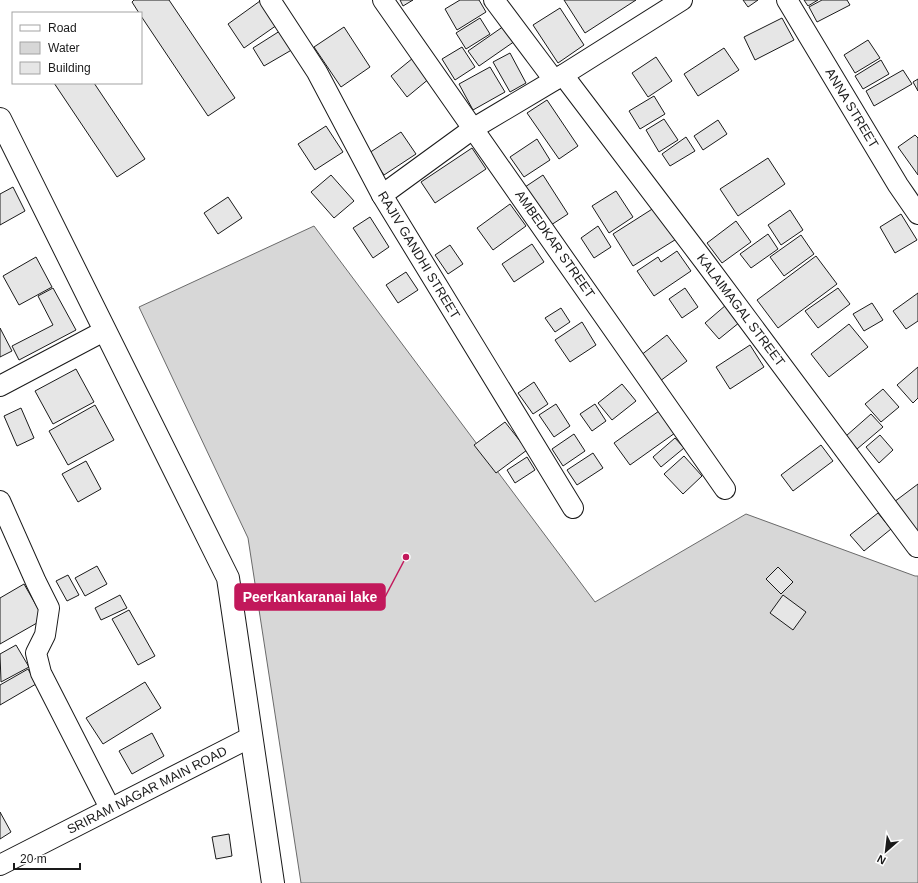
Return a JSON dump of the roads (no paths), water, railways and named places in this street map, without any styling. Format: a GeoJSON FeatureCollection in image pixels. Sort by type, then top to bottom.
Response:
{"type":"FeatureCollection","features":[{"type":"Feature","properties":{"kind":"street","name":"RAJIV GANDHI STREET"},"geometry":{"type":"LineString","coordinates":[[270,0],[317,72],[382,195],[573,508]]}},
{"type":"Feature","properties":{"kind":"street","name":"AMBEDKAR STREET"},"geometry":{"type":"LineString","coordinates":[[383,0],[474,128],[725,489]]}},
{"type":"Feature","properties":{"kind":"street","name":"KALAIMAGAL STREET"},"geometry":{"type":"LineString","coordinates":[[494,0],[559,78],[704,261],[917,547]]}},
{"type":"Feature","properties":{"kind":"street"},"geometry":{"type":"LineString","coordinates":[[382,195],[474,128],[559,78],[682,0]]}},
{"type":"Feature","properties":{"kind":"street","name":"ANNA STREET"},"geometry":{"type":"LineString","coordinates":[[788,0],[898,185],[918,214]]}},
{"type":"Feature","properties":{"kind":"street"},"geometry":{"type":"LineString","coordinates":[[0,119],[228,578],[273,883]]}},
{"type":"Feature","properties":{"kind":"street"},"geometry":{"type":"LineString","coordinates":[[0,386],[104,331]]}},
{"type":"Feature","properties":{"kind":"street"},"geometry":{"type":"LineString","coordinates":[[0,500],[49,608],[45,635],[36,653],[41,673],[110,808]]}},
{"type":"Feature","properties":{"kind":"street","name":"SRIRAM NAGAR MAIN ROAD"},"geometry":{"type":"LineString","coordinates":[[0,865],[251,737]]}},
{"type":"Feature","properties":{"kind":"water"},"geometry":{"type":"Polygon","coordinates":[[[314,226],[595,602],[746,514],[918,576],[918,883],[301,883],[248,538],[139,307],[314,226]]]}},
{"type":"Feature","properties":{"kind":"place","name":"Peerkankaranai lake"},"geometry":{"type":"Point","coordinates":[406,557]}}]}
